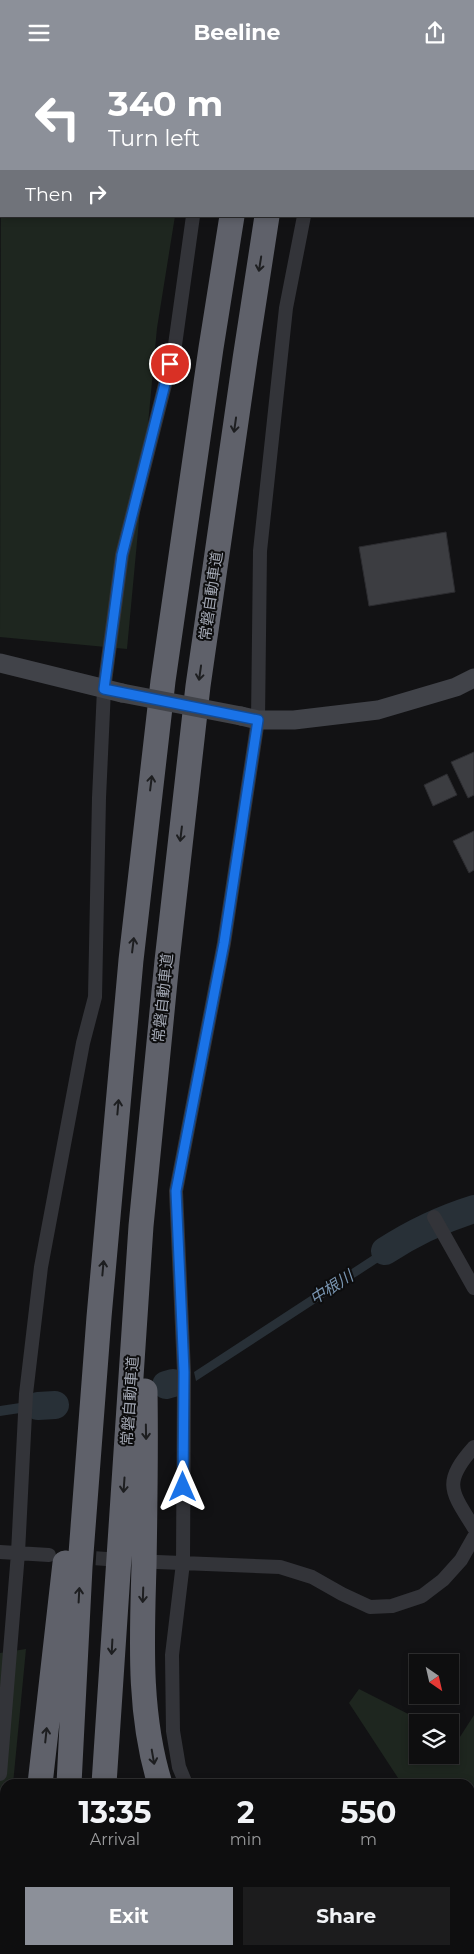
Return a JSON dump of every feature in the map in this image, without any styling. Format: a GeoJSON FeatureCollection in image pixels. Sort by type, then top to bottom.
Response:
{"type":"FeatureCollection","features":[{"type":"Feature","properties":{"kind":"highway"},"geometry":{"type":"LineString","coordinates":[[70,1779],[80,1567],[99,1317],[131,960],[163,681],[210,348],[232,217]]}},
{"type":"Feature","properties":{"kind":"highway","name":"常磐自動車道"},"geometry":{"type":"LineString","coordinates":[[104,1779],[141,1226],[167,961],[198,687],[267,217]]}},
{"type":"Feature","properties":{"kind":"highway"},"geometry":{"type":"LineString","coordinates":[[141,1226],[146,1458],[142,1677],[155,1768],[158,1779]]}},
{"type":"Feature","properties":{"kind":"highway"},"geometry":{"type":"LineString","coordinates":[[41,1779],[65,1565],[99,1317]]}},
{"type":"Feature","properties":{"kind":"street"},"geometry":{"type":"LineString","coordinates":[[0,1774],[18,1553],[26,1401],[41,1267],[83,1043],[95,997],[99,798],[113,691],[122,555],[175,345],[193,217]]}},
{"type":"Feature","properties":{"kind":"street"},"geometry":{"type":"LineString","coordinates":[[184,1779],[179,1767],[175,1740],[172,1655],[183,1563],[184,1372],[176,1191],[224,943],[250,718],[260,551],[286,308],[304,217]]}},
{"type":"Feature","properties":{"kind":"street"},"geometry":{"type":"LineString","coordinates":[[0,663],[113,691],[250,718],[294,720],[378,710],[456,687],[474,678]]}},
{"type":"Feature","properties":{"kind":"street"},"geometry":{"type":"LineString","coordinates":[[434,1217],[474,1288]]}},
{"type":"Feature","properties":{"kind":"street"},"geometry":{"type":"LineString","coordinates":[[474,1447],[454,1475],[454,1490],[459,1504],[474,1528]]}},
{"type":"Feature","properties":{"kind":"street"},"geometry":{"type":"LineString","coordinates":[[156,1562],[280,1567],[312,1577],[370,1607],[392,1606],[422,1596],[444,1580],[462,1560],[474,1537]]}},
{"type":"Feature","properties":{"kind":"street"},"geometry":{"type":"LineString","coordinates":[[0,1552],[49,1555]]}},
{"type":"Feature","properties":{"kind":"shaded area"},"geometry":{"type":"Polygon","coordinates":[[[1,217],[175,217],[157,328],[127,649],[0,637],[1,217]]]}},
{"type":"Feature","properties":{"kind":"shaded area"},"geometry":{"type":"Polygon","coordinates":[[[26,1649],[13,1779],[0,1779],[0,1653],[26,1649]]]}},
{"type":"Feature","properties":{"kind":"shaded area"},"geometry":{"type":"Polygon","coordinates":[[[359,1689],[409,1714],[409,1764],[459,1764],[459,1738],[474,1715],[474,1779],[399,1779],[349,1703],[359,1689]]]}},
{"type":"Feature","properties":{"kind":"water"},"geometry":{"type":"Polygon","coordinates":[[[416,1227],[420,1235],[196,1381],[194,1372],[416,1227]]]}},
{"type":"Feature","properties":{"kind":"water"},"geometry":{"type":"Polygon","coordinates":[[[20,1403],[20,1413],[0,1416],[0,1406],[20,1403]]]}},
{"type":"Feature","properties":{"kind":"building"},"geometry":{"type":"Polygon","coordinates":[[[446,532],[455,592],[369,606],[359,547],[446,532]]]}},
{"type":"Feature","properties":{"kind":"building"},"geometry":{"type":"Polygon","coordinates":[[[474,752],[474,795],[468,798],[451,762],[474,752]]]}},
{"type":"Feature","properties":{"kind":"building"},"geometry":{"type":"Polygon","coordinates":[[[447,774],[457,795],[433,806],[424,785],[447,774]]]}},
{"type":"Feature","properties":{"kind":"building"},"geometry":{"type":"Polygon","coordinates":[[[474,831],[474,870],[469,873],[453,841],[474,831]]]}},
{"type":"Feature","properties":{"kind":"waterway","name":"中根川"},"geometry":{"type":"LineString","coordinates":[[385,1251],[428,1227],[474,1209]]}},
{"type":"Feature","properties":{"kind":"waterway","name":"中根川"},"geometry":{"type":"LineString","coordinates":[[166,1385],[173,1383]]}},
{"type":"Feature","properties":{"kind":"waterway","name":"中根川"},"geometry":{"type":"LineString","coordinates":[[38,1406],[55,1405]]}},
{"type":"Feature","properties":{"kind":"tunnel"},"geometry":{"type":"LineString","coordinates":[[75,1557],[123,1560]]}},
{"type":"Feature","properties":{"kind":"route"},"geometry":{"type":"LineString","coordinates":[[170,364],[122,555],[104,689],[258,720],[224,943],[176,1191],[184,1372],[183,1487]]}}]}
